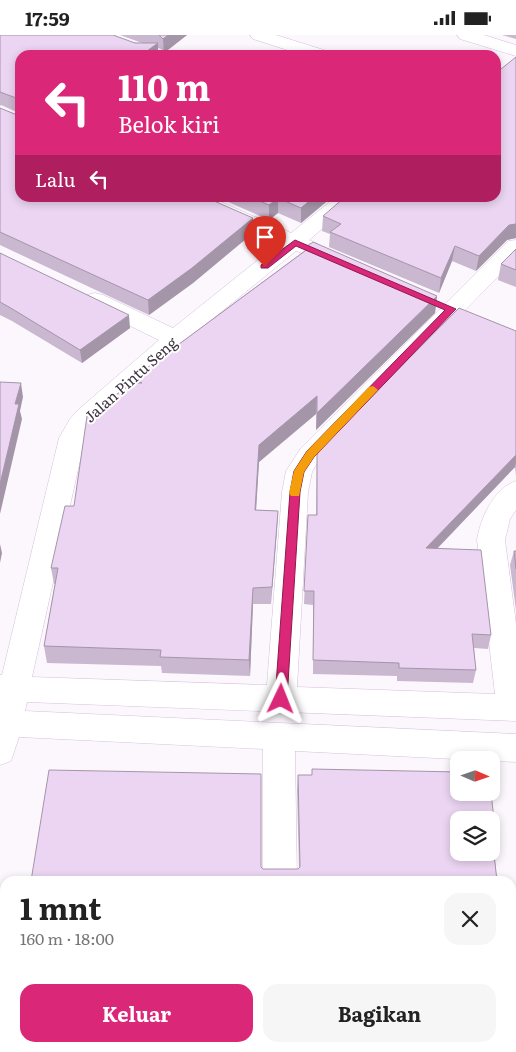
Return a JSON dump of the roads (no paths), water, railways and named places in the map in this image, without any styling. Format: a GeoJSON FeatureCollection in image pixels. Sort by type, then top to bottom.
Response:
{"type":"FeatureCollection","features":[{"type":"Feature","properties":{"kind":"street"},"geometry":{"type":"LineString","coordinates":[[259,35],[306,50]]}},
{"type":"Feature","properties":{"kind":"street"},"geometry":{"type":"LineString","coordinates":[[466,35],[516,51]]}},
{"type":"Feature","properties":{"kind":"street"},"geometry":{"type":"LineString","coordinates":[[203,202],[332,259]]}},
{"type":"Feature","properties":{"kind":"street","name":"Jalan Pintu Seng"},"geometry":{"type":"LineString","coordinates":[[3,737],[6,688],[72,437],[79,425],[175,339],[295,243],[342,202]]}},
{"type":"Feature","properties":{"kind":"street"},"geometry":{"type":"LineString","coordinates":[[281,699],[295,492],[299,471],[310,454],[442,305],[516,246]]}},
{"type":"Feature","properties":{"kind":"street"},"geometry":{"type":"LineString","coordinates":[[78,293],[175,339]]}},
{"type":"Feature","properties":{"kind":"street"},"geometry":{"type":"LineString","coordinates":[[442,305],[476,319]]}},
{"type":"Feature","properties":{"kind":"street"},"geometry":{"type":"LineString","coordinates":[[6,688],[514,708],[491,540],[492,525],[500,511],[516,491]]}},
{"type":"Feature","properties":{"kind":"street"},"geometry":{"type":"LineString","coordinates":[[280,736],[280,876]]}},
{"type":"Feature","properties":{"kind":"street"},"geometry":{"type":"LineString","coordinates":[[3,737],[280,736],[516,750]]}}]}
